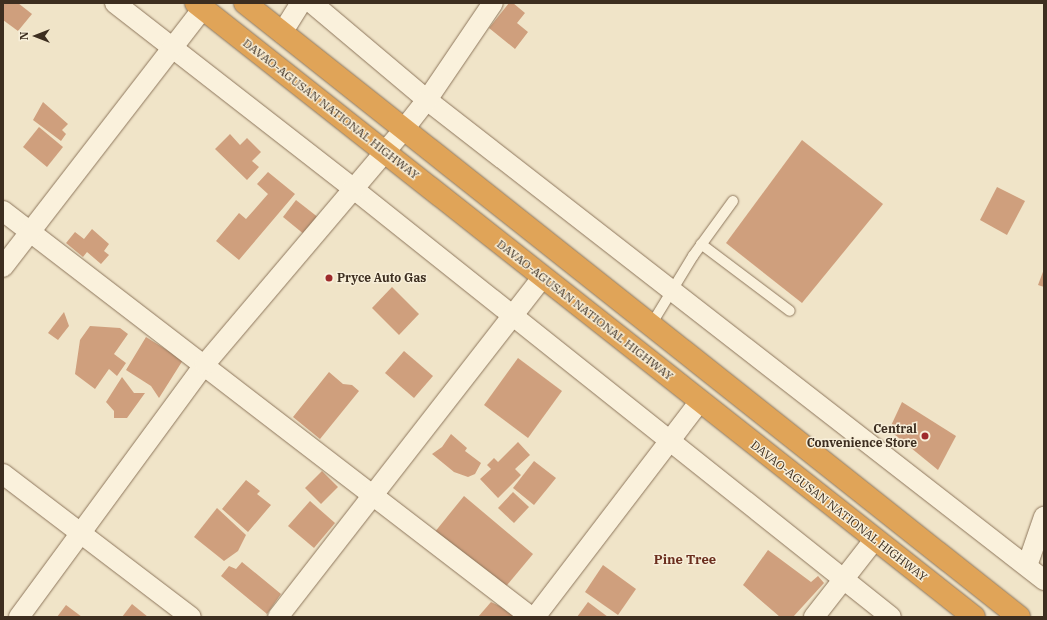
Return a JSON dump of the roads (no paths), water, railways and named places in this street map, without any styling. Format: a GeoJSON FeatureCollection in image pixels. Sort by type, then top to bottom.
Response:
{"type":"FeatureCollection","features":[{"type":"Feature","properties":{"kind":"highway"},"geometry":{"type":"LineString","coordinates":[[245,3],[1019,617]]}},
{"type":"Feature","properties":{"kind":"highway","name":"DAVAO-AGUSAN NATIONAL HIGHWAY"},"geometry":{"type":"LineString","coordinates":[[200,6],[974,617]]}},
{"type":"Feature","properties":{"kind":"street"},"geometry":{"type":"LineString","coordinates":[[115,3],[174,47],[355,190],[891,617]]}},
{"type":"Feature","properties":{"kind":"street"},"geometry":{"type":"LineString","coordinates":[[282,33],[301,3]]}},
{"type":"Feature","properties":{"kind":"street"},"geometry":{"type":"LineString","coordinates":[[312,3],[427,100],[1044,580]]}},
{"type":"Feature","properties":{"kind":"street"},"geometry":{"type":"LineString","coordinates":[[19,617],[205,364],[386,152],[427,100],[493,3]]}},
{"type":"Feature","properties":{"kind":"street"},"geometry":{"type":"LineString","coordinates":[[3,267],[174,47],[200,6]]}},
{"type":"Feature","properties":{"kind":"street"},"geometry":{"type":"LineString","coordinates":[[3,211],[29,233],[205,364],[531,617]]}},
{"type":"Feature","properties":{"kind":"street"},"geometry":{"type":"LineString","coordinates":[[278,617],[372,494],[514,318],[543,277]]}},
{"type":"Feature","properties":{"kind":"street"},"geometry":{"type":"LineString","coordinates":[[535,617],[700,401]]}},
{"type":"Feature","properties":{"kind":"street"},"geometry":{"type":"LineString","coordinates":[[3,474],[191,617]]}},
{"type":"Feature","properties":{"kind":"street"},"geometry":{"type":"LineString","coordinates":[[1027,566],[1044,517]]}},
{"type":"Feature","properties":{"kind":"street"},"geometry":{"type":"LineString","coordinates":[[814,617],[875,538]]}},
{"type":"Feature","properties":{"kind":"lane"},"geometry":{"type":"LineString","coordinates":[[651,325],[701,244],[733,201]]}},
{"type":"Feature","properties":{"kind":"lane"},"geometry":{"type":"LineString","coordinates":[[701,244],[790,311]]}},
{"type":"Feature","properties":{"kind":"place","name":"Pryce Auto Gas"},"geometry":{"type":"Point","coordinates":[329,278]}},
{"type":"Feature","properties":{"kind":"place","name":"Central Convenience Store"},"geometry":{"type":"Point","coordinates":[925,436]}},
{"type":"Feature","properties":{"kind":"district","name":"Pine Tree"},"geometry":{"type":"Point","coordinates":[685,560]}}]}
